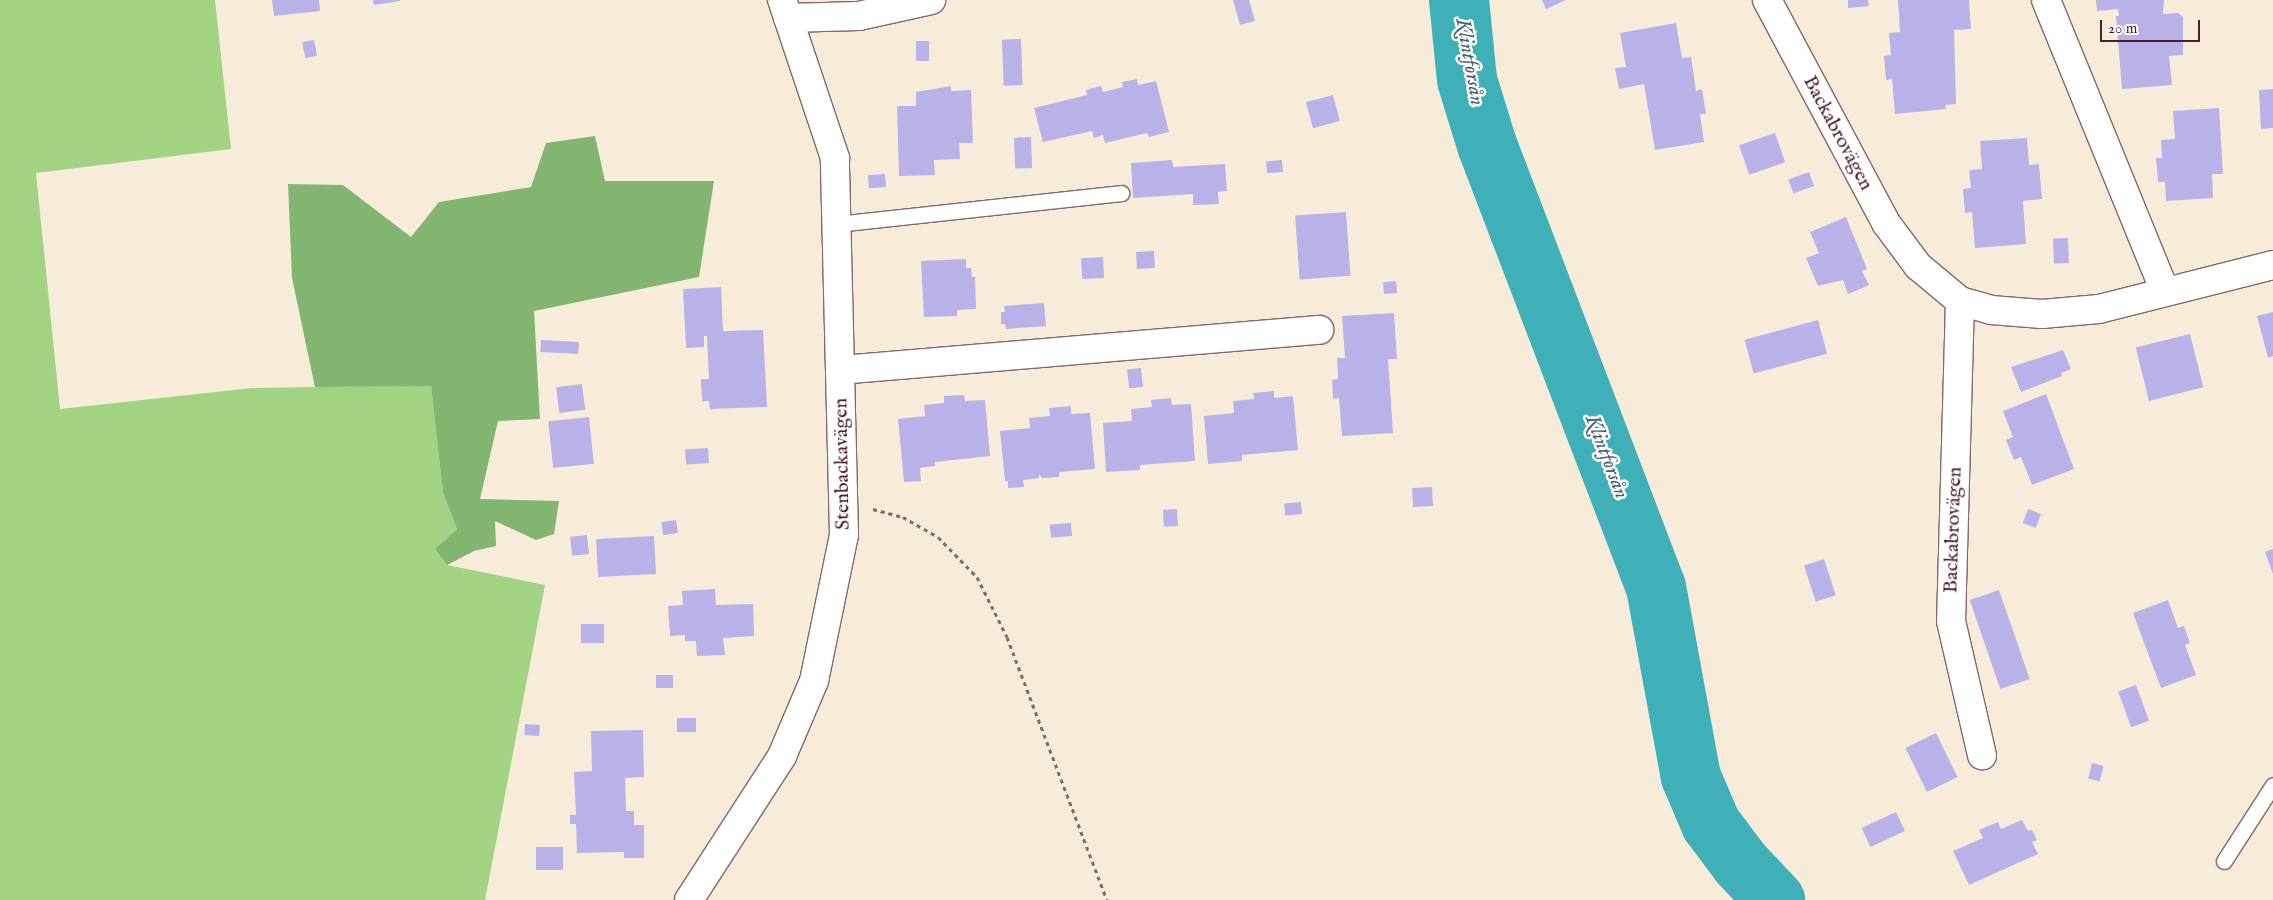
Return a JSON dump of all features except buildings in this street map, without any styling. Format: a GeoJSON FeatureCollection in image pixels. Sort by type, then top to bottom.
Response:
{"type":"FeatureCollection","features":[{"type":"Feature","properties":{"kind":"street"},"geometry":{"type":"LineString","coordinates":[[785,9],[859,16],[931,0]]}},
{"type":"Feature","properties":{"kind":"street","name":"Backabrovägen"},"geometry":{"type":"LineString","coordinates":[[1767,0],[1886,223],[1918,266],[1960,301],[1991,310],[2042,314],[2099,309],[2273,265]]}},
{"type":"Feature","properties":{"kind":"street"},"geometry":{"type":"LineString","coordinates":[[2046,0],[2165,291]]}},
{"type":"Feature","properties":{"kind":"street","name":"Stenbackavägen"},"geometry":{"type":"LineString","coordinates":[[689,900],[782,756],[814,682],[844,535],[836,158],[785,9]]}},
{"type":"Feature","properties":{"kind":"street","name":"Backabrovägen"},"geometry":{"type":"LineString","coordinates":[[1960,301],[1951,621],[1982,755]]}},
{"type":"Feature","properties":{"kind":"street"},"geometry":{"type":"LineString","coordinates":[[840,370],[1318,330]]}},
{"type":"Feature","properties":{"kind":"lane"},"geometry":{"type":"LineString","coordinates":[[837,224],[1121,193]]}},
{"type":"Feature","properties":{"kind":"lane"},"geometry":{"type":"LineString","coordinates":[[2224,861],[2273,786]]}},
{"type":"Feature","properties":{"kind":"path"},"geometry":{"type":"LineString","coordinates":[[843,501],[903,517],[938,537],[977,576],[1007,637],[1107,900]]}},
{"type":"Feature","properties":{"kind":"green space"},"geometry":{"type":"Polygon","coordinates":[[[0,0],[215,0],[231,149],[36,173],[60,409],[252,388],[431,385],[443,493],[457,529],[435,549],[447,565],[545,585],[485,900],[0,900],[0,0]]]}},
{"type":"Feature","properties":{"kind":"green space"},"geometry":{"type":"Polygon","coordinates":[[[595,136],[605,181],[714,181],[699,277],[534,311],[540,419],[498,421],[480,499],[559,501],[554,534],[536,540],[495,521],[496,546],[474,551],[447,565],[435,549],[457,529],[443,493],[431,386],[315,387],[292,278],[288,184],[343,185],[411,237],[439,202],[531,187],[546,143],[595,136]]]}},
{"type":"Feature","properties":{"kind":"waterway","name":"Klintforsån"},"geometry":{"type":"LineString","coordinates":[[1459,0],[1467,80],[1487,145],[1656,587],[1691,777],[1711,824],[1741,864],[1775,900]]}}]}
